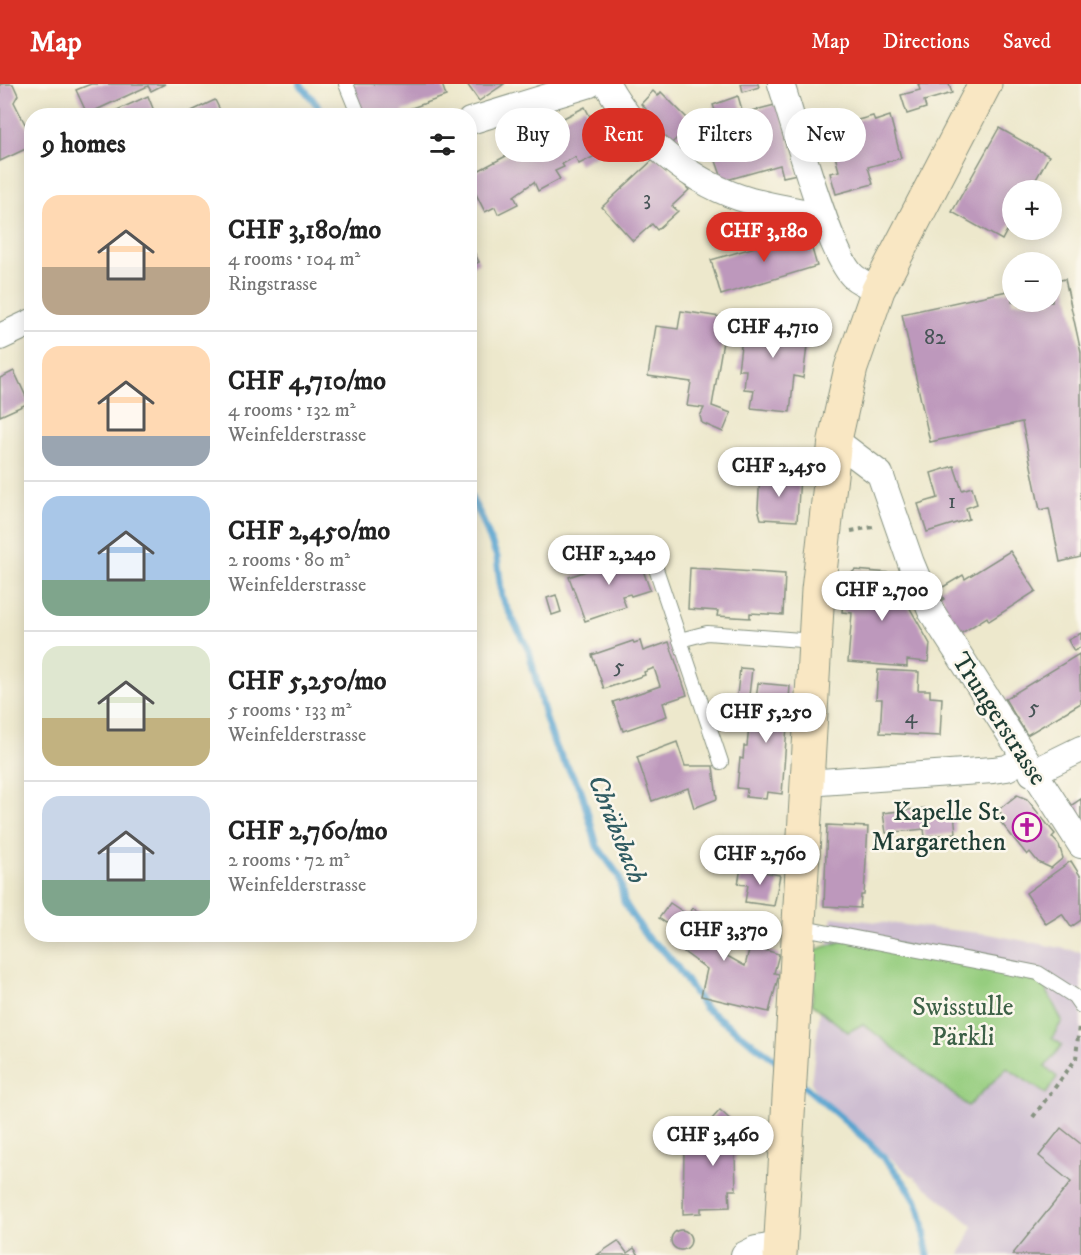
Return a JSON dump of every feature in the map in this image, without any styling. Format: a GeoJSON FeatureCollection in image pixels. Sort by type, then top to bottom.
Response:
{"type":"FeatureCollection","features":[{"type":"Feature","properties":{"kind":"main road"},"geometry":{"type":"LineString","coordinates":[[781,1250],[814,641],[834,440],[851,368],[878,290],[923,199],[985,84]]}},
{"type":"Feature","properties":{"kind":"street"},"geometry":{"type":"LineString","coordinates":[[477,119],[590,84]]}},
{"type":"Feature","properties":{"kind":"street"},"geometry":{"type":"LineString","coordinates":[[607,84],[621,110],[652,143],[695,175],[749,201],[823,216]]}},
{"type":"Feature","properties":{"kind":"street"},"geometry":{"type":"LineString","coordinates":[[781,84],[823,216],[839,255],[852,276],[878,290]]}},
{"type":"Feature","properties":{"kind":"street"},"geometry":{"type":"LineString","coordinates":[[0,337],[24,326]]}},
{"type":"Feature","properties":{"kind":"street","name":"Trungerstrasse"},"geometry":{"type":"LineString","coordinates":[[834,440],[880,474],[931,611],[1028,766],[1081,845]]}},
{"type":"Feature","properties":{"kind":"street"},"geometry":{"type":"LineString","coordinates":[[806,783],[1028,766],[1081,749]]}},
{"type":"Feature","properties":{"kind":"street"},"geometry":{"type":"LineString","coordinates":[[744,1255],[756,1249],[781,1250]]}},
{"type":"Feature","properties":{"kind":"lane"},"geometry":{"type":"LineString","coordinates":[[346,84],[356,108]]}},
{"type":"Feature","properties":{"kind":"lane"},"geometry":{"type":"LineString","coordinates":[[650,551],[721,762]]}},
{"type":"Feature","properties":{"kind":"lane"},"geometry":{"type":"LineString","coordinates":[[680,639],[707,633],[814,641]]}},
{"type":"Feature","properties":{"kind":"lane"},"geometry":{"type":"LineString","coordinates":[[798,927],[1038,973],[1074,996],[1081,1006]]}},
{"type":"Feature","properties":{"kind":"path"},"geometry":{"type":"LineString","coordinates":[[841,533],[897,522]]}},
{"type":"Feature","properties":{"kind":"path"},"geometry":{"type":"LineString","coordinates":[[1033,1117],[1076,1059],[1081,1006]]}},
{"type":"Feature","properties":{"kind":"shaded area"},"geometry":{"type":"Polygon","coordinates":[[[832,917],[989,934],[1081,952],[1081,1255],[960,1255],[973,1226],[821,1101],[811,1082],[832,917]]]}},
{"type":"Feature","properties":{"kind":"green space","name":"Swisstulle Pärkli"},"geometry":{"type":"Polygon","coordinates":[[[857,936],[1038,973],[1062,1021],[1052,1038],[1062,1045],[1045,1067],[1057,1077],[1046,1094],[1007,1068],[968,1106],[863,1024],[848,1032],[812,1004],[815,950],[857,936]]]}},
{"type":"Feature","properties":{"kind":"building"},"geometry":{"type":"Polygon","coordinates":[[[0,84],[13,84],[18,95],[14,102],[24,122],[24,150],[0,161],[0,84]]]}},
{"type":"Feature","properties":{"kind":"building"},"geometry":{"type":"Polygon","coordinates":[[[91,84],[165,84],[151,91],[148,86],[100,108],[84,108],[76,90],[91,84]]]}},
{"type":"Feature","properties":{"kind":"building"},"geometry":{"type":"Polygon","coordinates":[[[351,84],[442,84],[446,96],[412,108],[359,108],[351,84]]]}},
{"type":"Feature","properties":{"kind":"building"},"geometry":{"type":"Polygon","coordinates":[[[467,84],[504,84],[479,101],[467,84]]]}},
{"type":"Feature","properties":{"kind":"building"},"geometry":{"type":"Polygon","coordinates":[[[741,84],[758,84],[759,87],[743,92],[741,84]]]}},
{"type":"Feature","properties":{"kind":"building"},"geometry":{"type":"Polygon","coordinates":[[[918,84],[949,84],[952,93],[924,101],[926,108],[907,114],[901,95],[920,90],[918,84]]]}},
{"type":"Feature","properties":{"kind":"building"},"geometry":{"type":"Polygon","coordinates":[[[653,91],[658,96],[661,92],[677,108],[677,138],[668,147],[665,144],[665,108],[645,108],[641,104],[653,91]]]}},
{"type":"Feature","properties":{"kind":"building"},"geometry":{"type":"Polygon","coordinates":[[[148,96],[153,108],[122,108],[148,96]]]}},
{"type":"Feature","properties":{"kind":"building"},"geometry":{"type":"Polygon","coordinates":[[[738,96],[742,108],[714,108],[713,105],[738,96]]]}},
{"type":"Feature","properties":{"kind":"building"},"geometry":{"type":"Polygon","coordinates":[[[215,100],[219,108],[198,108],[215,100]]]}},
{"type":"Feature","properties":{"kind":"building"},"geometry":{"type":"Polygon","coordinates":[[[779,104],[785,127],[785,162],[794,162],[797,174],[783,177],[780,165],[723,181],[716,162],[773,162],[773,108],[763,108],[779,104]]]}},
{"type":"Feature","properties":{"kind":"building"},"geometry":{"type":"Polygon","coordinates":[[[582,109],[583,162],[579,164],[575,157],[570,160],[570,115],[582,109]]]}},
{"type":"Feature","properties":{"kind":"building"},"geometry":{"type":"Polygon","coordinates":[[[873,116],[875,121],[890,116],[901,158],[868,167],[873,184],[836,194],[830,173],[839,171],[837,162],[866,162],[866,118],[873,116]]]}},
{"type":"Feature","properties":{"kind":"building"},"geometry":{"type":"Polygon","coordinates":[[[999,128],[1049,156],[1036,180],[1002,180],[1002,240],[952,212],[999,128]]]}},
{"type":"Feature","properties":{"kind":"building"},"geometry":{"type":"Polygon","coordinates":[[[495,162],[566,162],[562,164],[564,167],[555,171],[560,179],[538,191],[534,182],[514,196],[518,204],[498,214],[495,207],[485,212],[477,196],[477,171],[495,162]]]}},
{"type":"Feature","properties":{"kind":"building"},"geometry":{"type":"Polygon","coordinates":[[[651,162],[663,162],[689,190],[672,206],[678,211],[657,230],[652,224],[633,241],[602,207],[651,162]]]}},
{"type":"Feature","properties":{"kind":"building"},"geometry":{"type":"Polygon","coordinates":[[[806,228],[817,266],[721,295],[711,260],[797,235],[795,231],[806,228]]]}},
{"type":"Feature","properties":{"kind":"building"},"geometry":{"type":"Polygon","coordinates":[[[1065,279],[1081,352],[1081,557],[1060,562],[1049,508],[1040,510],[1022,422],[930,442],[902,314],[1002,292],[1002,312],[1062,312],[1062,280],[1065,279]]]}},
{"type":"Feature","properties":{"kind":"building"},"geometry":{"type":"Polygon","coordinates":[[[681,311],[727,318],[712,406],[731,413],[723,432],[702,423],[700,416],[704,408],[687,406],[691,382],[648,376],[656,326],[678,329],[681,311]]]}},
{"type":"Feature","properties":{"kind":"building"},"geometry":{"type":"Polygon","coordinates":[[[745,314],[810,322],[803,378],[794,376],[790,412],[751,408],[754,390],[744,389],[746,370],[738,370],[745,314]]]}},
{"type":"Feature","properties":{"kind":"building"},"geometry":{"type":"Polygon","coordinates":[[[14,371],[24,392],[24,405],[0,416],[0,378],[14,371]]]}},
{"type":"Feature","properties":{"kind":"building"},"geometry":{"type":"Polygon","coordinates":[[[954,466],[962,490],[972,487],[977,504],[966,508],[969,519],[927,532],[918,504],[938,498],[931,473],[954,466]]]}},
{"type":"Feature","properties":{"kind":"building"},"geometry":{"type":"Polygon","coordinates":[[[760,475],[800,477],[797,521],[761,519],[758,508],[760,475]]]}},
{"type":"Feature","properties":{"kind":"building"},"geometry":{"type":"Polygon","coordinates":[[[1010,551],[1036,591],[989,621],[987,617],[957,636],[936,603],[944,599],[938,590],[963,575],[965,579],[1010,551]]]}},
{"type":"Feature","properties":{"kind":"building"},"geometry":{"type":"Polygon","coordinates":[[[637,553],[650,590],[631,596],[630,594],[622,596],[626,607],[585,621],[569,577],[637,553]]]}},
{"type":"Feature","properties":{"kind":"building"},"geometry":{"type":"Polygon","coordinates":[[[690,568],[785,574],[783,615],[750,613],[750,618],[717,616],[718,611],[688,609],[690,568]]]}},
{"type":"Feature","properties":{"kind":"building"},"geometry":{"type":"Polygon","coordinates":[[[855,570],[890,573],[930,644],[928,662],[907,660],[907,667],[848,662],[852,613],[842,612],[845,579],[855,570]]]}},
{"type":"Feature","properties":{"kind":"building"},"geometry":{"type":"Polygon","coordinates":[[[556,595],[561,612],[552,615],[547,598],[556,595]]]}},
{"type":"Feature","properties":{"kind":"building"},"geometry":{"type":"Polygon","coordinates":[[[1081,633],[1081,647],[1074,651],[1068,640],[1081,633]]]}},
{"type":"Feature","properties":{"kind":"building"},"geometry":{"type":"Polygon","coordinates":[[[633,641],[634,643],[640,641],[643,651],[669,642],[687,695],[663,703],[667,716],[623,731],[613,702],[660,686],[654,668],[644,672],[645,675],[604,689],[592,655],[633,641]]]}},
{"type":"Feature","properties":{"kind":"building"},"geometry":{"type":"Polygon","coordinates":[[[1079,654],[1081,703],[1027,735],[1005,699],[1079,654]]]}},
{"type":"Feature","properties":{"kind":"building"},"geometry":{"type":"Polygon","coordinates":[[[740,668],[752,669],[748,705],[736,704],[740,668]]]}},
{"type":"Feature","properties":{"kind":"building"},"geometry":{"type":"Polygon","coordinates":[[[878,670],[919,672],[918,690],[930,690],[930,697],[942,698],[940,736],[880,733],[882,699],[876,699],[878,670]]]}},
{"type":"Feature","properties":{"kind":"building"},"geometry":{"type":"Polygon","coordinates":[[[758,683],[790,686],[782,794],[767,792],[766,799],[746,797],[747,789],[737,788],[740,758],[743,759],[744,746],[747,746],[749,727],[753,727],[758,683]]]}},
{"type":"Feature","properties":{"kind":"building"},"geometry":{"type":"Polygon","coordinates":[[[677,742],[685,766],[713,766],[717,799],[694,808],[688,788],[652,801],[637,757],[677,742]]]}},
{"type":"Feature","properties":{"kind":"building","name":"Kapelle St. Margarethen"},"geometry":{"type":"Polygon","coordinates":[[[1017,795],[1027,799],[1055,834],[1052,837],[1059,845],[1063,858],[1051,868],[1038,862],[1030,852],[1027,855],[999,820],[1001,813],[998,810],[1017,795]]]}},
{"type":"Feature","properties":{"kind":"building"},"geometry":{"type":"Polygon","coordinates":[[[1081,799],[1081,832],[1066,809],[1081,799]]]}},
{"type":"Feature","properties":{"kind":"building"},"geometry":{"type":"Polygon","coordinates":[[[925,808],[925,816],[954,813],[956,833],[925,837],[924,829],[886,833],[883,813],[925,808]]]}},
{"type":"Feature","properties":{"kind":"building"},"geometry":{"type":"Polygon","coordinates":[[[827,825],[868,827],[864,895],[861,895],[860,908],[824,906],[827,825]]]}},
{"type":"Feature","properties":{"kind":"building"},"geometry":{"type":"Polygon","coordinates":[[[1071,861],[1081,877],[1081,920],[1071,927],[1062,914],[1046,924],[1026,893],[1071,861]]]}},
{"type":"Feature","properties":{"kind":"building"},"geometry":{"type":"Polygon","coordinates":[[[741,868],[780,875],[774,906],[745,902],[748,885],[738,884],[741,868]]]}},
{"type":"Feature","properties":{"kind":"building"},"geometry":{"type":"Polygon","coordinates":[[[670,903],[688,915],[693,908],[731,936],[720,952],[745,966],[750,946],[779,954],[774,973],[779,974],[769,1012],[701,996],[707,969],[669,941],[677,931],[659,918],[670,903]]]}},
{"type":"Feature","properties":{"kind":"building"},"geometry":{"type":"Polygon","coordinates":[[[720,1110],[751,1139],[735,1156],[736,1190],[729,1190],[730,1207],[701,1208],[701,1213],[683,1214],[684,1150],[703,1150],[713,1138],[703,1129],[720,1110]]]}},
{"type":"Feature","properties":{"kind":"building"},"geometry":{"type":"Polygon","coordinates":[[[1061,1128],[1081,1144],[1081,1255],[1012,1255],[1071,1182],[1039,1156],[1061,1128]]]}},
{"type":"Feature","properties":{"kind":"building"},"geometry":{"type":"Polygon","coordinates":[[[681,1230],[688,1233],[691,1240],[688,1247],[681,1250],[674,1247],[671,1240],[674,1233],[681,1230]]]}},
{"type":"Feature","properties":{"kind":"building"},"geometry":{"type":"Polygon","coordinates":[[[618,1241],[627,1253],[634,1248],[639,1255],[597,1255],[618,1241]]]}},
{"type":"Feature","properties":{"kind":"waterway","name":"Chräbsbach"},"geometry":{"type":"LineString","coordinates":[[300,84],[320,108]]}},
{"type":"Feature","properties":{"kind":"waterway","name":"Chräbsbach"},"geometry":{"type":"LineString","coordinates":[[477,509],[497,557],[502,598],[529,651],[555,746],[581,790],[597,846],[619,876],[624,902],[648,939],[663,950],[705,1008],[781,1064]]}},
{"type":"Feature","properties":{"kind":"waterway","name":"Chräbsbach"},"geometry":{"type":"LineString","coordinates":[[800,1082],[863,1137],[905,1183],[919,1207],[928,1255]]}},
{"type":"Feature","properties":{"kind":"place","name":"Kapelle St. Margarethen"},"geometry":{"type":"Point","coordinates":[1027,827]}}]}
